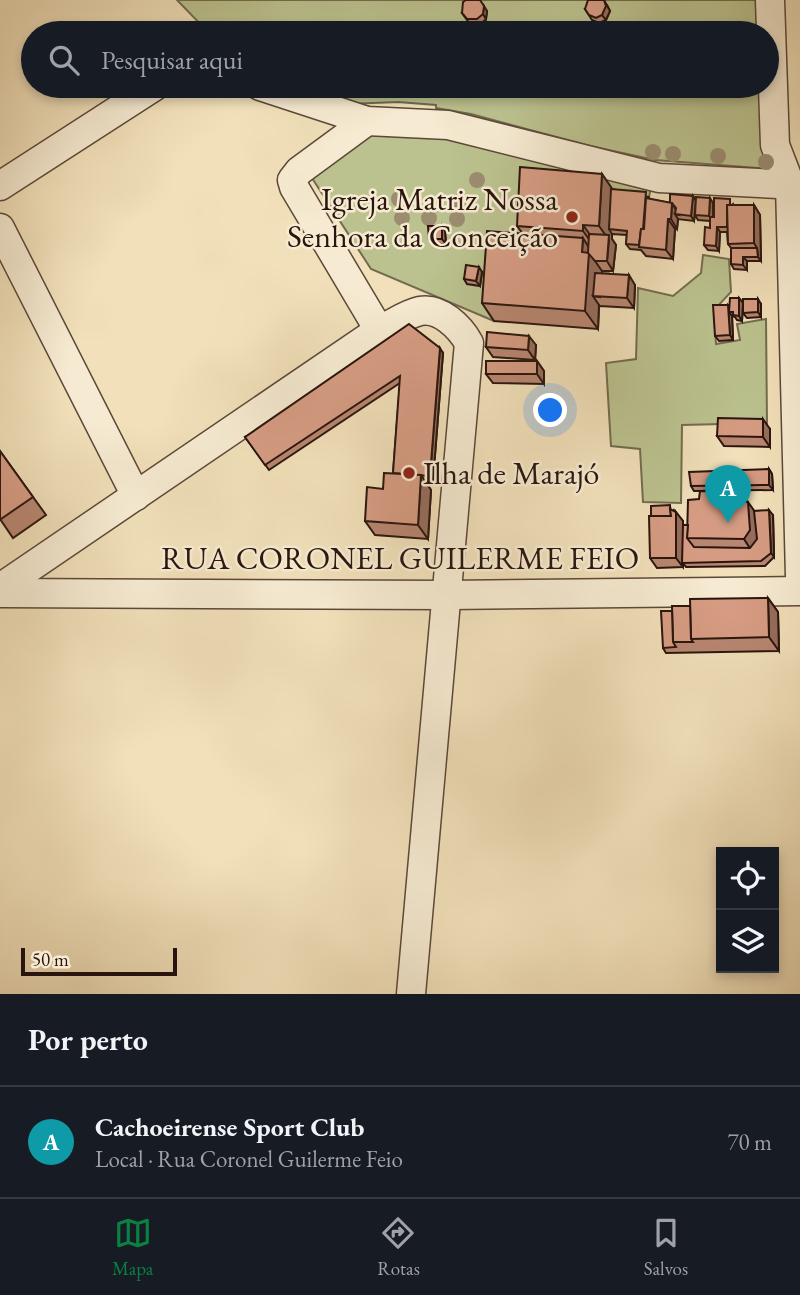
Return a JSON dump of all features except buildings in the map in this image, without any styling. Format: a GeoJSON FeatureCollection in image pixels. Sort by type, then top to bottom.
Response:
{"type":"FeatureCollection","features":[{"type":"Feature","properties":{"kind":"street"},"geometry":{"type":"LineString","coordinates":[[770,0],[771,21]]}},
{"type":"Feature","properties":{"kind":"street"},"geometry":{"type":"LineString","coordinates":[[0,186],[136,98]]}},
{"type":"Feature","properties":{"kind":"street"},"geometry":{"type":"LineString","coordinates":[[297,98],[367,121],[448,125],[659,178],[795,185]]}},
{"type":"Feature","properties":{"kind":"street"},"geometry":{"type":"LineString","coordinates":[[773,98],[775,145],[795,185],[800,577]]}},
{"type":"Feature","properties":{"kind":"street"},"geometry":{"type":"LineString","coordinates":[[367,121],[299,171],[292,180],[379,330]]}},
{"type":"Feature","properties":{"kind":"street"},"geometry":{"type":"LineString","coordinates":[[0,228],[136,496]]}},
{"type":"Feature","properties":{"kind":"street"},"geometry":{"type":"LineString","coordinates":[[0,591],[379,330],[420,311],[434,312],[453,323],[469,342],[411,994]]}},
{"type":"Feature","properties":{"kind":"street","name":"RUA CORONEL GUILERME FEIO"},"geometry":{"type":"LineString","coordinates":[[0,591],[448,595],[800,591]]}},
{"type":"Feature","properties":{"kind":"green space"},"geometry":{"type":"Polygon","coordinates":[[[177,0],[759,0],[760,21],[197,21],[177,0]]]}},
{"type":"Feature","properties":{"kind":"green space"},"geometry":{"type":"Polygon","coordinates":[[[329,98],[766,98],[772,169],[655,160],[590,146],[471,114],[436,108],[436,105],[398,102],[348,104],[329,98]]]}},
{"type":"Feature","properties":{"kind":"green space"},"geometry":{"type":"Polygon","coordinates":[[[364,135],[453,136],[651,187],[649,197],[530,244],[499,250],[494,321],[371,269],[310,175],[364,135]]]}},
{"type":"Feature","properties":{"kind":"green space"},"geometry":{"type":"Polygon","coordinates":[[[703,255],[729,259],[731,292],[714,310],[716,344],[740,340],[737,324],[766,319],[767,423],[682,425],[681,503],[643,502],[640,449],[611,446],[606,363],[636,359],[638,288],[673,296],[701,273],[703,255]]]}},
{"type":"Feature","properties":{"kind":"place","name":"Igreja Matriz Nossa Senhora da Conceição"},"geometry":{"type":"Point","coordinates":[572,217]}},
{"type":"Feature","properties":{"kind":"place","name":"Ilha de Marajó"},"geometry":{"type":"Point","coordinates":[409,473]}},
{"type":"Feature","properties":{"kind":"place","name":"Cachoeirense Sport Club"},"geometry":{"type":"Point","coordinates":[728,523]}}]}
